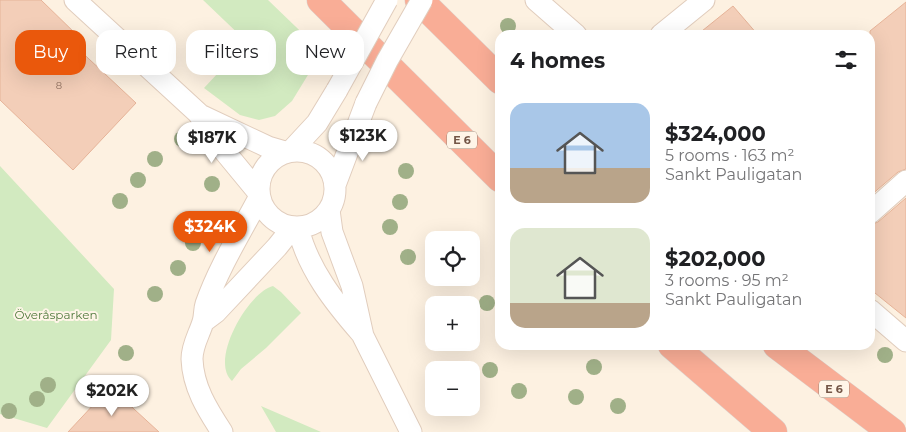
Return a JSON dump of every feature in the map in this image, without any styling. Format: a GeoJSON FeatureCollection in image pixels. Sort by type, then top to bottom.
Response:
{"type":"FeatureCollection","features":[{"type":"Feature","properties":{"kind":"highway","name":"E 6"},"geometry":{"type":"LineString","coordinates":[[321,0],[495,173]]}},
{"type":"Feature","properties":{"kind":"highway"},"geometry":{"type":"LineString","coordinates":[[420,0],[495,75]]}},
{"type":"Feature","properties":{"kind":"highway"},"geometry":{"type":"LineString","coordinates":[[678,350],[773,432]]}},
{"type":"Feature","properties":{"kind":"highway","name":"E 6"},"geometry":{"type":"LineString","coordinates":[[784,350],[892,432]]}},
{"type":"Feature","properties":{"kind":"street"},"geometry":{"type":"LineString","coordinates":[[75,0],[198,113],[225,152],[259,195],[264,209],[271,218],[281,224],[296,228],[316,223],[328,210],[334,198],[335,185],[356,126],[387,61],[420,0]]}},
{"type":"Feature","properties":{"kind":"street"},"geometry":{"type":"LineString","coordinates":[[222,432],[204,404],[194,373],[192,357],[194,343],[204,321],[205,307],[213,286],[259,195],[260,179],[265,167],[274,158],[288,152],[316,124],[388,0]]}},
{"type":"Feature","properties":{"kind":"street"},"geometry":{"type":"LineString","coordinates":[[536,0],[570,30]]}},
{"type":"Feature","properties":{"kind":"street"},"geometry":{"type":"LineString","coordinates":[[667,30],[704,0]]}},
{"type":"Feature","properties":{"kind":"street"},"geometry":{"type":"LineString","coordinates":[[198,113],[268,147],[288,152],[304,151],[320,159],[329,168],[335,185]]}},
{"type":"Feature","properties":{"kind":"street"},"geometry":{"type":"LineString","coordinates":[[875,209],[906,181]]}},
{"type":"Feature","properties":{"kind":"street"},"geometry":{"type":"LineString","coordinates":[[328,210],[332,232],[352,286],[363,336],[411,432]]}},
{"type":"Feature","properties":{"kind":"street"},"geometry":{"type":"LineString","coordinates":[[204,321],[216,312],[296,228]]}},
{"type":"Feature","properties":{"kind":"street"},"geometry":{"type":"LineString","coordinates":[[296,228],[320,280],[336,305],[363,336]]}},
{"type":"Feature","properties":{"kind":"street"},"geometry":{"type":"LineString","coordinates":[[875,314],[906,341]]}},
{"type":"Feature","properties":{"kind":"green space"},"geometry":{"type":"Polygon","coordinates":[[[203,0],[268,0],[299,30],[286,30],[286,75],[308,75],[292,101],[275,116],[259,120],[240,115],[204,88],[216,75],[276,75],[276,30],[234,30],[203,0]]]}},
{"type":"Feature","properties":{"kind":"green space","name":"Överåsparken"},"geometry":{"type":"Polygon","coordinates":[[[0,166],[114,289],[111,340],[47,428],[0,414],[0,166]]]}},
{"type":"Feature","properties":{"kind":"green space"},"geometry":{"type":"Polygon","coordinates":[[[273,286],[301,313],[266,348],[241,369],[232,381],[226,371],[225,359],[228,344],[243,313],[263,291],[273,286]]]}},
{"type":"Feature","properties":{"kind":"green space"},"geometry":{"type":"Polygon","coordinates":[[[261,406],[321,432],[276,432],[261,406]]]}},
{"type":"Feature","properties":{"kind":"building"},"geometry":{"type":"Polygon","coordinates":[[[0,0],[41,0],[72,30],[15,30],[15,75],[86,75],[86,56],[96,66],[96,75],[106,75],[136,103],[73,170],[0,100],[0,0]]]}},
{"type":"Feature","properties":{"kind":"building"},"geometry":{"type":"Polygon","coordinates":[[[906,2],[906,169],[898,172],[875,192],[875,30],[871,30],[906,2]]]}},
{"type":"Feature","properties":{"kind":"building"},"geometry":{"type":"Polygon","coordinates":[[[733,6],[754,30],[703,30],[733,6]]]}},
{"type":"Feature","properties":{"kind":"building"},"geometry":{"type":"Polygon","coordinates":[[[906,198],[906,318],[875,293],[875,223],[906,198]]]}},
{"type":"Feature","properties":{"kind":"building"},"geometry":{"type":"Polygon","coordinates":[[[110,387],[159,432],[68,432],[110,387]]]}}]}
